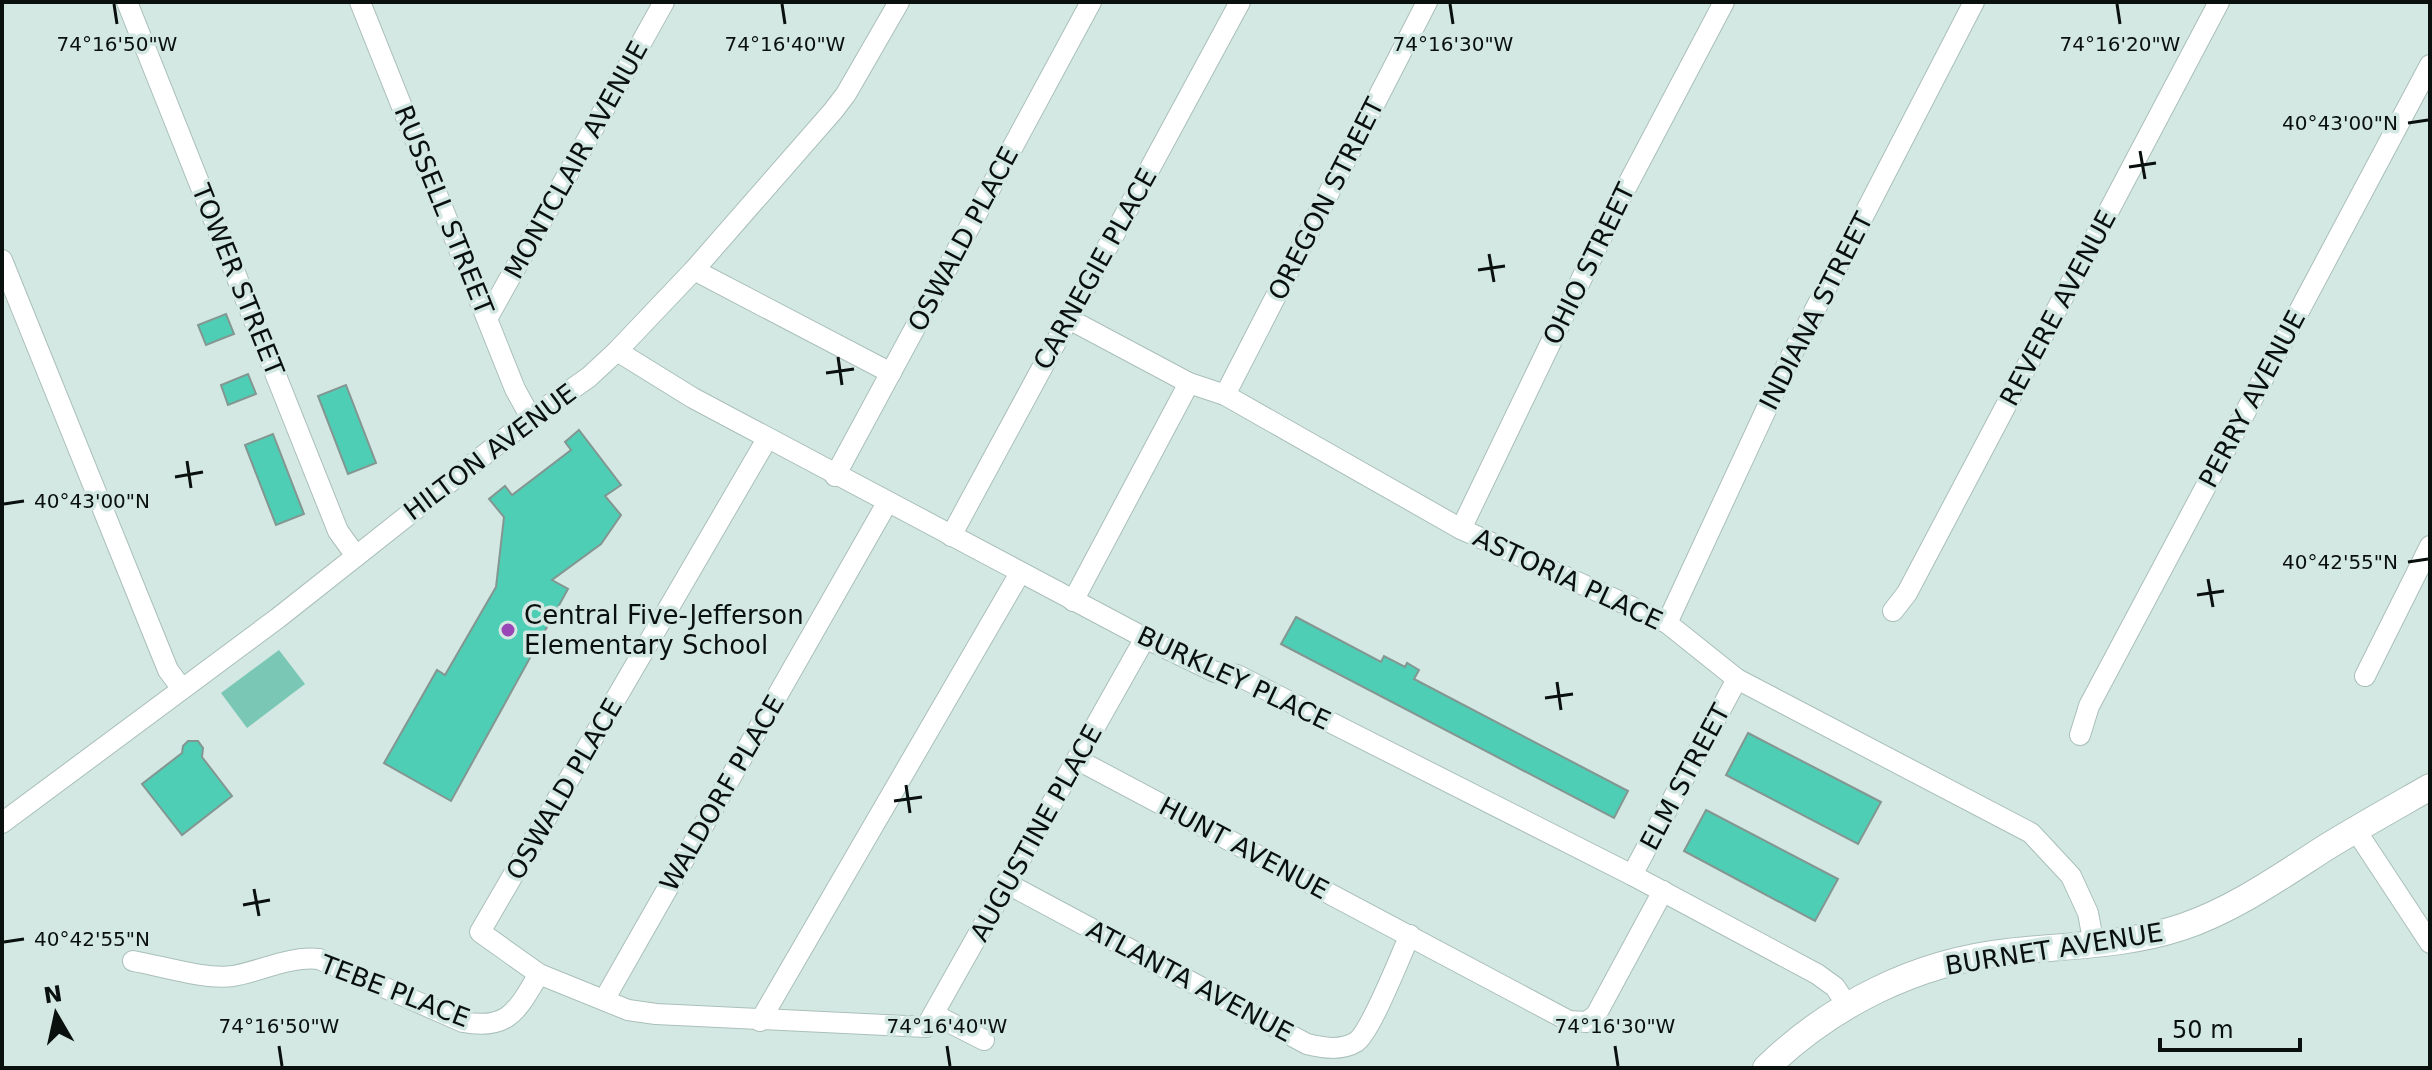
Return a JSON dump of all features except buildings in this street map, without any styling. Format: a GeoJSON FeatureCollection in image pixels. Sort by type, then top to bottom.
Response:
{"type":"FeatureCollection","features":[{"type":"Feature","properties":{"kind":"street","name":"TOWER STREET"},"geometry":{"type":"LineString","coordinates":[[127,2],[338,531],[356,556]]}},
{"type":"Feature","properties":{"kind":"street","name":"RUSSELL STREET"},"geometry":{"type":"LineString","coordinates":[[360,2],[515,389],[531,418]]}},
{"type":"Feature","properties":{"kind":"street","name":"MONTCLAIR AVENUE"},"geometry":{"type":"LineString","coordinates":[[488,317],[664,2]]}},
{"type":"Feature","properties":{"kind":"street","name":"HILTON AVENUE"},"geometry":{"type":"LineString","coordinates":[[2,823],[278,618],[531,418],[589,377],[694,270],[846,94],[899,2]]}},
{"type":"Feature","properties":{"kind":"street","name":"OSWALD PLACE"},"geometry":{"type":"LineString","coordinates":[[835,476],[1091,2]]}},
{"type":"Feature","properties":{"kind":"street","name":"CARNEGIE PLACE"},"geometry":{"type":"LineString","coordinates":[[951,536],[1240,2]]}},
{"type":"Feature","properties":{"kind":"street","name":"OREGON STREET"},"geometry":{"type":"LineString","coordinates":[[1225,395],[1427,2]]}},
{"type":"Feature","properties":{"kind":"street","name":"OHIO STREET"},"geometry":{"type":"LineString","coordinates":[[1461,529],[1619,201],[1724,2]]}},
{"type":"Feature","properties":{"kind":"street","name":"INDIANA STREET"},"geometry":{"type":"LineString","coordinates":[[1667,623],[1791,356],[1974,2]]}},
{"type":"Feature","properties":{"kind":"street","name":"REVERE AVENUE"},"geometry":{"type":"LineString","coordinates":[[1893,611],[1907,593],[2219,2]]}},
{"type":"Feature","properties":{"kind":"street","name":"PERRY AVENUE"},"geometry":{"type":"LineString","coordinates":[[2080,735],[2089,706],[2430,65]]}},
{"type":"Feature","properties":{"kind":"street"},"geometry":{"type":"LineString","coordinates":[[2,260],[168,670],[182,689]]}},
{"type":"Feature","properties":{"kind":"street"},"geometry":{"type":"LineString","coordinates":[[694,270],[891,373]]}},
{"type":"Feature","properties":{"kind":"street","name":"ASTORIA PLACE"},"geometry":{"type":"LineString","coordinates":[[1067,318],[1189,383],[1225,395],[1461,529],[1667,623],[1737,679],[2031,833],[2057,857],[2076,885],[2088,913],[2094,945]]}},
{"type":"Feature","properties":{"kind":"street","name":"BURKLEY PLACE"},"geometry":{"type":"LineString","coordinates":[[617,351],[767,439],[1073,601],[1215,672],[1237,675],[1663,891],[1827,980],[1847,1005]]}},
{"type":"Feature","properties":{"kind":"street"},"geometry":{"type":"LineString","coordinates":[[1073,601],[1189,383]]}},
{"type":"Feature","properties":{"kind":"street","name":"OSWALD PLACE"},"geometry":{"type":"LineString","coordinates":[[539,974],[480,932],[767,439]]}},
{"type":"Feature","properties":{"kind":"street","name":"WALDORF PLACE"},"geometry":{"type":"LineString","coordinates":[[604,1000],[887,503]]}},
{"type":"Feature","properties":{"kind":"street"},"geometry":{"type":"LineString","coordinates":[[2365,676],[2430,546]]}},
{"type":"Feature","properties":{"kind":"street"},"geometry":{"type":"LineString","coordinates":[[760,1021],[1020,573]]}},
{"type":"Feature","properties":{"kind":"street","name":"AUGUSTINE PLACE"},"geometry":{"type":"LineString","coordinates":[[931,1021],[1145,638]]}},
{"type":"Feature","properties":{"kind":"street","name":"ELM STREET"},"geometry":{"type":"LineString","coordinates":[[1632,875],[1737,679]]}},
{"type":"Feature","properties":{"kind":"street","name":"HUNT AVENUE"},"geometry":{"type":"LineString","coordinates":[[1078,760],[1410,935]]}},
{"type":"Feature","properties":{"kind":"street","name":"BURNET AVENUE"},"geometry":{"type":"LineString","coordinates":[[1766,1068],[1811,1029],[1847,1005],[1899,980],[1966,959],[2142,938],[2202,920],[2430,787]]}},
{"type":"Feature","properties":{"kind":"street"},"geometry":{"type":"LineString","coordinates":[[2355,829],[2430,943]]}},
{"type":"Feature","properties":{"kind":"street","name":"ATLANTA AVENUE"},"geometry":{"type":"LineString","coordinates":[[1006,883],[1307,1044],[1318,1047],[1345,1047],[1364,1036],[1410,935]]}},
{"type":"Feature","properties":{"kind":"street","name":"ELM STREET"},"geometry":{"type":"LineString","coordinates":[[1410,935],[1569,1021],[1587,1022],[1596,1015],[1663,891]]}},
{"type":"Feature","properties":{"kind":"street","name":"TEBE PLACE"},"geometry":{"type":"LineString","coordinates":[[133,961],[219,977],[300,958],[319,959],[463,1022],[479,1024],[494,1024],[513,1015],[539,974]]}},
{"type":"Feature","properties":{"kind":"street"},"geometry":{"type":"LineString","coordinates":[[539,974],[628,1010],[760,1021],[931,1021],[984,1040]]}},
{"type":"Feature","properties":{"kind":"green space"},"geometry":{"type":"Polygon","coordinates":[[[279,650],[305,684],[247,728],[221,693],[279,650]]]}},
{"type":"Feature","properties":{"kind":"place","name":"Central Five-Jefferson Elementary School"},"geometry":{"type":"Point","coordinates":[508,630]}}]}
